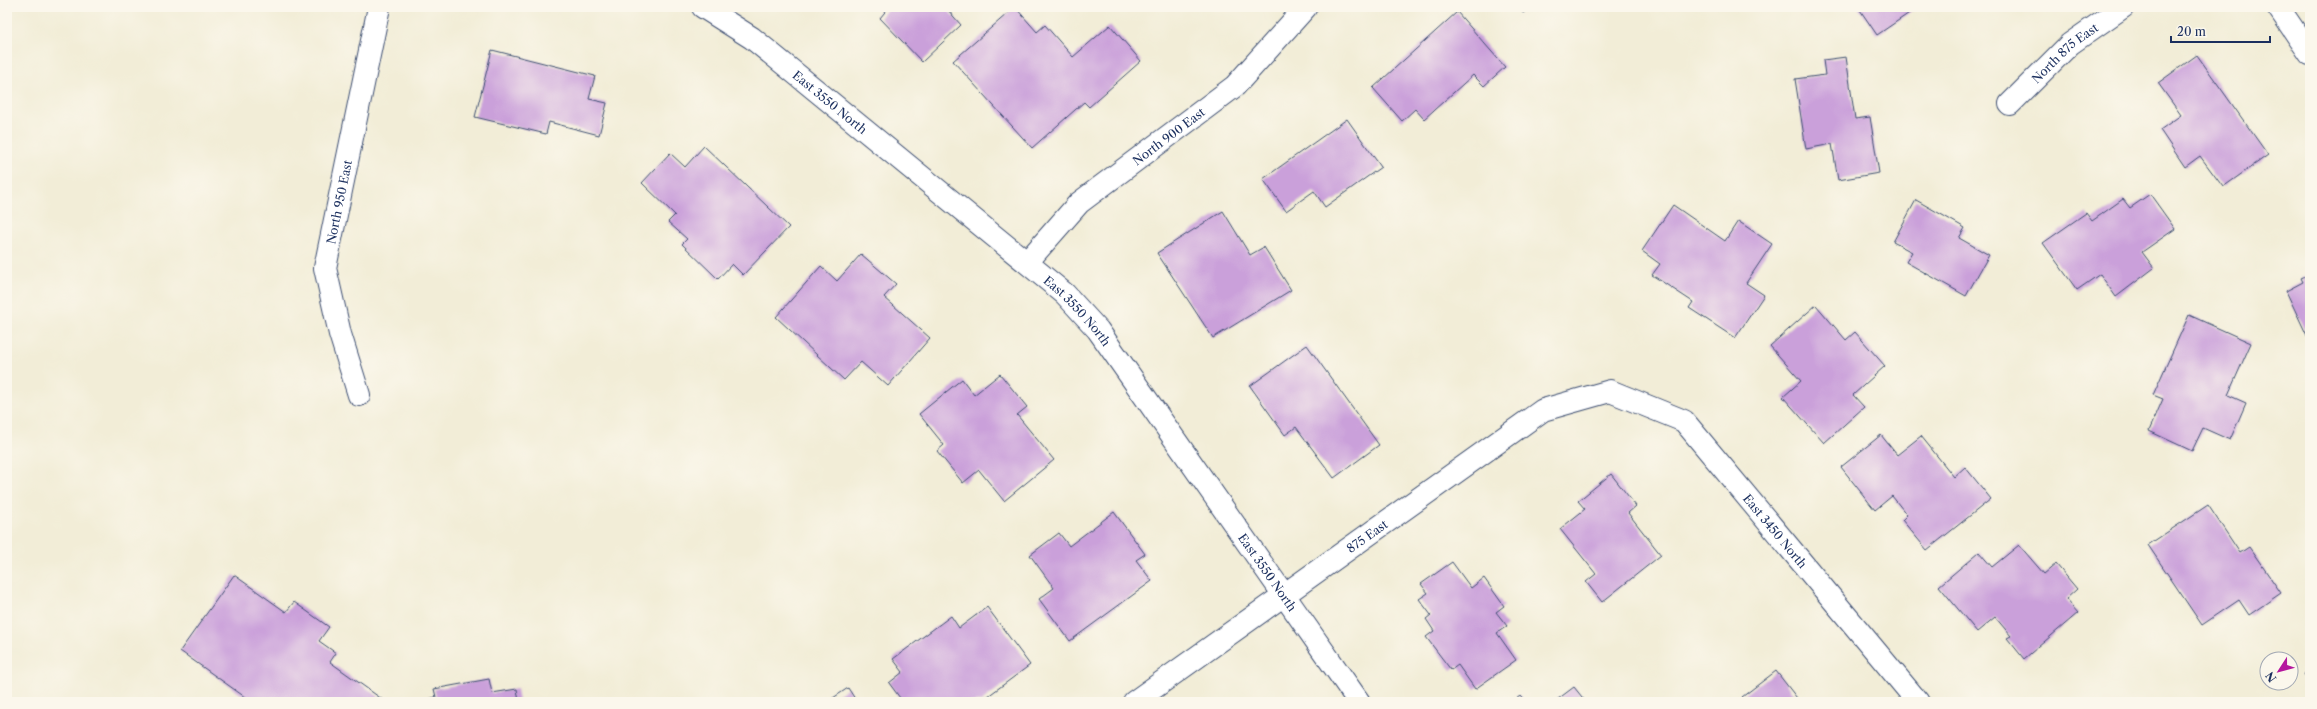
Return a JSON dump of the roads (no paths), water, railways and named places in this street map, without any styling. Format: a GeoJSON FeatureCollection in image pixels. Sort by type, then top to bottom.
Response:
{"type":"FeatureCollection","features":[{"type":"Feature","properties":{"kind":"street","name":"North 950 East"},"geometry":{"type":"LineString","coordinates":[[359,394],[340,334],[325,268],[379,7]]}},
{"type":"Feature","properties":{"kind":"street","name":"East 3550 North"},"geometry":{"type":"LineString","coordinates":[[703,7],[752,38],[1028,262],[1065,294],[1098,330],[1359,702]]}},
{"type":"Feature","properties":{"kind":"street","name":"North 900 East"},"geometry":{"type":"LineString","coordinates":[[1028,262],[1080,203],[1234,86],[1306,7]]}},
{"type":"Feature","properties":{"kind":"street","name":"North 875 East"},"geometry":{"type":"LineString","coordinates":[[2010,104],[2070,44],[2123,7]]}},
{"type":"Feature","properties":{"kind":"street"},"geometry":{"type":"LineString","coordinates":[[2278,7],[2310,54]]}},
{"type":"Feature","properties":{"kind":"street","name":"875 East"},"geometry":{"type":"LineString","coordinates":[[1134,702],[1543,410],[1610,391]]}},
{"type":"Feature","properties":{"kind":"street","name":"East 3450 North"},"geometry":{"type":"LineString","coordinates":[[1610,391],[1684,421],[1918,702]]}}]}
